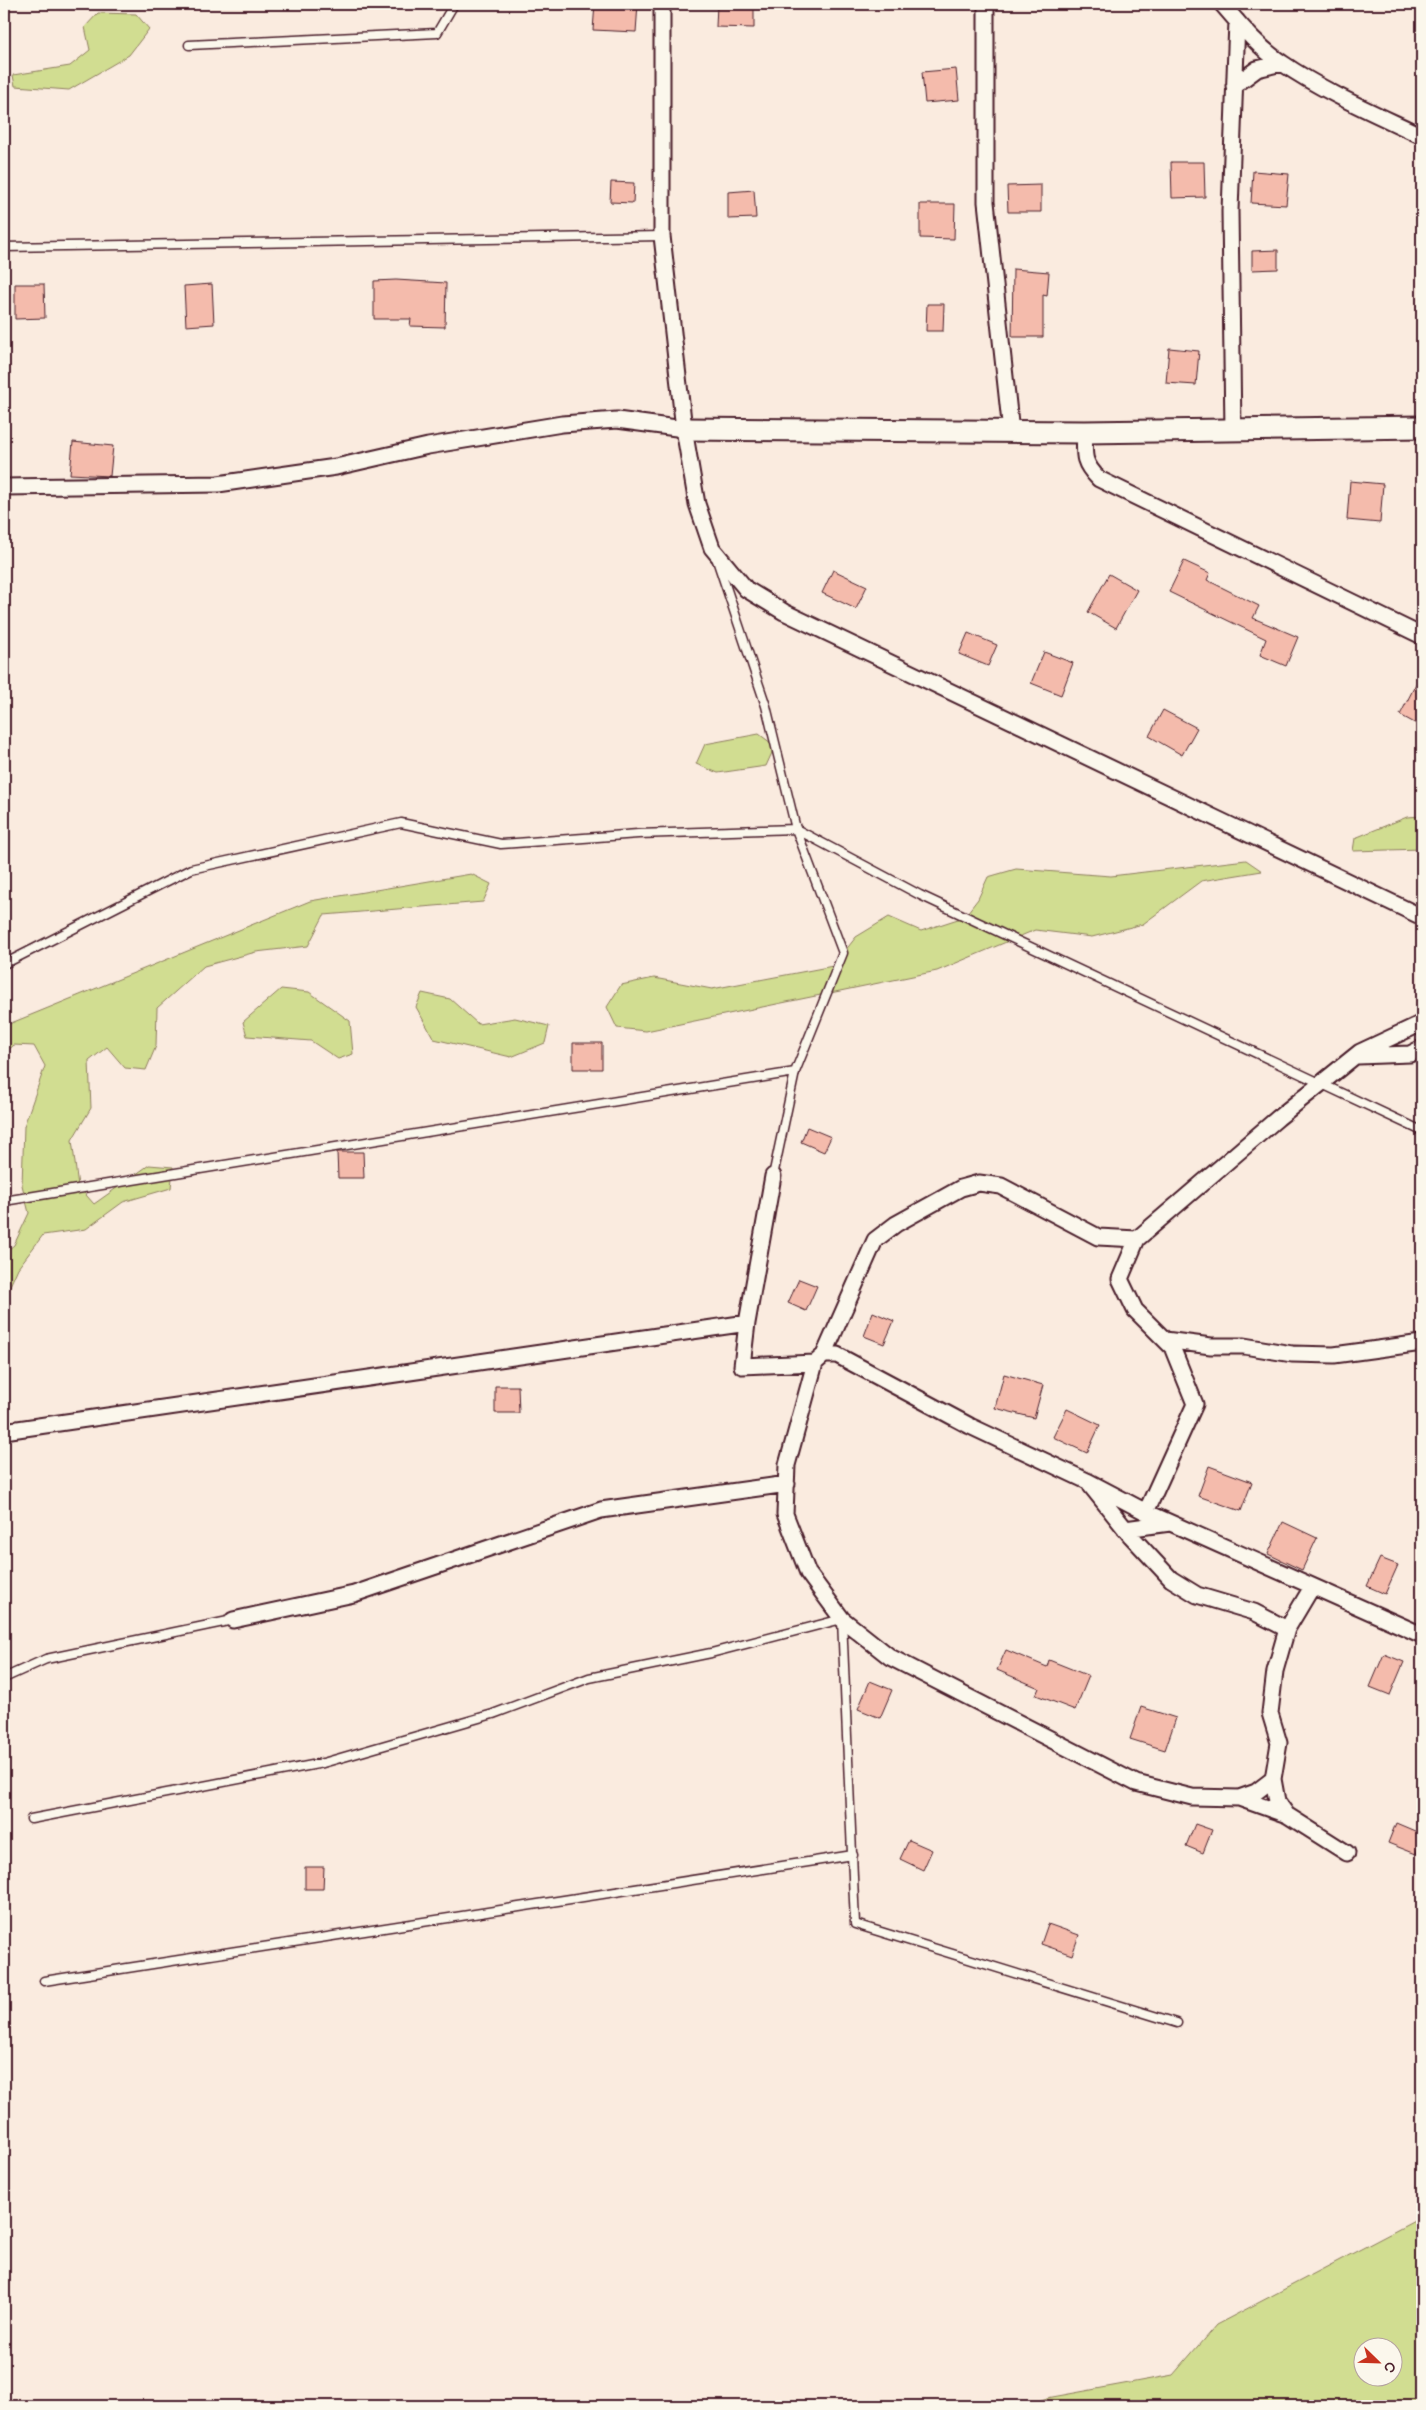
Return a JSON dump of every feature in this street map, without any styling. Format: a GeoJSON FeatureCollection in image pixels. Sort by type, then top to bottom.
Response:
{"type":"FeatureCollection","features":[{"type":"Feature","properties":{"kind":"street"},"geometry":{"type":"LineString","coordinates":[[662,4],[662,236],[684,429],[697,504],[712,548],[746,589],[784,612],[1422,917]]}},
{"type":"Feature","properties":{"kind":"street"},"geometry":{"type":"LineString","coordinates":[[986,4],[986,202],[1011,432]]}},
{"type":"Feature","properties":{"kind":"street"},"geometry":{"type":"LineString","coordinates":[[1222,4],[1237,21],[1282,63],[1353,103],[1422,136]]}},
{"type":"Feature","properties":{"kind":"street"},"geometry":{"type":"LineString","coordinates":[[1233,431],[1230,210],[1237,21]]}},
{"type":"Feature","properties":{"kind":"street"},"geometry":{"type":"LineString","coordinates":[[1234,86],[1257,69],[1282,63]]}},
{"type":"Feature","properties":{"kind":"street"},"geometry":{"type":"LineString","coordinates":[[4,487],[218,484],[336,467],[428,446],[562,424],[617,420],[684,429],[1011,432],[1233,431],[1422,427]]}},
{"type":"Feature","properties":{"kind":"street"},"geometry":{"type":"LineString","coordinates":[[1085,432],[1084,458],[1089,469],[1099,479],[1422,636]]}},
{"type":"Feature","properties":{"kind":"street"},"geometry":{"type":"LineString","coordinates":[[1146,1512],[1195,1404],[1172,1347],[1135,1310],[1120,1279],[1137,1239],[1354,1056],[1422,1023]]}},
{"type":"Feature","properties":{"kind":"street"},"geometry":{"type":"LineString","coordinates":[[1354,1056],[1410,1054],[1422,1048]]}},
{"type":"Feature","properties":{"kind":"street"},"geometry":{"type":"LineString","coordinates":[[773,1176],[747,1323],[742,1366],[820,1359],[837,1355],[970,1426],[1087,1481],[1146,1512],[1422,1635]]}},
{"type":"Feature","properties":{"kind":"street"},"geometry":{"type":"LineString","coordinates":[[1137,1239],[1098,1237],[1001,1186],[979,1183],[961,1188],[896,1224],[875,1240],[820,1359],[788,1465],[785,1514],[808,1573],[842,1619],[890,1657],[1136,1783],[1192,1797],[1239,1798],[1287,1814],[1347,1853]]}},
{"type":"Feature","properties":{"kind":"street"},"geometry":{"type":"LineString","coordinates":[[4,1431],[747,1323]]}},
{"type":"Feature","properties":{"kind":"street"},"geometry":{"type":"LineString","coordinates":[[1165,1340],[1211,1346],[1244,1346],[1292,1354],[1334,1355],[1422,1343]]}},
{"type":"Feature","properties":{"kind":"street"},"geometry":{"type":"LineString","coordinates":[[1087,1481],[1125,1528],[1172,1579],[1197,1595],[1254,1612],[1287,1629]]}},
{"type":"Feature","properties":{"kind":"street"},"geometry":{"type":"LineString","coordinates":[[233,1620],[354,1594],[601,1510],[787,1484]]}},
{"type":"Feature","properties":{"kind":"street"},"geometry":{"type":"LineString","coordinates":[[1125,1528],[1170,1523]]}},
{"type":"Feature","properties":{"kind":"street"},"geometry":{"type":"LineString","coordinates":[[1287,1814],[1277,1801],[1273,1779],[1279,1743],[1270,1713],[1275,1671],[1287,1629],[1312,1587]]}},
{"type":"Feature","properties":{"kind":"street"},"geometry":{"type":"LineString","coordinates":[[1239,1798],[1256,1792],[1273,1779]]}},
{"type":"Feature","properties":{"kind":"lane"},"geometry":{"type":"LineString","coordinates":[[188,45],[437,34],[454,4]]}},
{"type":"Feature","properties":{"kind":"lane"},"geometry":{"type":"LineString","coordinates":[[4,247],[662,236]]}},
{"type":"Feature","properties":{"kind":"lane"},"geometry":{"type":"LineString","coordinates":[[712,548],[766,706],[796,829],[843,953],[795,1072],[773,1176]]}},
{"type":"Feature","properties":{"kind":"lane"},"geometry":{"type":"LineString","coordinates":[[4,964],[191,869],[401,823],[501,844],[638,834],[796,829],[920,895],[1422,1131]]}},
{"type":"Feature","properties":{"kind":"lane"},"geometry":{"type":"LineString","coordinates":[[4,1201],[795,1072]]}},
{"type":"Feature","properties":{"kind":"lane"},"geometry":{"type":"LineString","coordinates":[[31,1819],[323,1763],[492,1714],[589,1678],[711,1653],[842,1619],[856,1924],[1177,2023]]}},
{"type":"Feature","properties":{"kind":"lane"},"geometry":{"type":"LineString","coordinates":[[4,1678],[46,1659],[233,1620]]}},
{"type":"Feature","properties":{"kind":"lane"},"geometry":{"type":"LineString","coordinates":[[44,1981],[853,1854]]}},
{"type":"Feature","properties":{"kind":"green space"},"geometry":{"type":"Polygon","coordinates":[[[98,13],[136,14],[149,29],[129,55],[69,90],[15,86],[13,75],[70,66],[90,50],[85,27],[98,13]]]}},
{"type":"Feature","properties":{"kind":"green space"},"geometry":{"type":"Polygon","coordinates":[[[759,734],[775,746],[766,766],[718,773],[696,764],[705,744],[759,734]]]}},
{"type":"Feature","properties":{"kind":"green space"},"geometry":{"type":"Polygon","coordinates":[[[1422,816],[1422,849],[1353,851],[1355,838],[1407,817],[1422,816]]]}},
{"type":"Feature","properties":{"kind":"green space"},"geometry":{"type":"Polygon","coordinates":[[[1246,860],[1262,871],[1201,881],[1143,924],[1092,937],[1035,930],[937,971],[646,1031],[617,1028],[607,1007],[621,985],[654,978],[712,989],[833,966],[856,937],[889,917],[921,931],[964,917],[978,899],[988,877],[1016,869],[1111,876],[1246,860]]]}},
{"type":"Feature","properties":{"kind":"green space"},"geometry":{"type":"Polygon","coordinates":[[[471,874],[491,884],[483,902],[324,915],[308,946],[256,952],[204,966],[157,1008],[156,1046],[146,1070],[125,1068],[107,1047],[89,1061],[91,1108],[72,1140],[78,1186],[94,1204],[149,1165],[173,1167],[171,1188],[123,1202],[86,1229],[43,1235],[18,1268],[4,1299],[4,1253],[14,1245],[29,1213],[22,1185],[24,1126],[45,1066],[34,1046],[14,1045],[4,1054],[4,1026],[310,901],[471,874]]]}},
{"type":"Feature","properties":{"kind":"green space"},"geometry":{"type":"Polygon","coordinates":[[[281,989],[309,992],[350,1021],[353,1054],[338,1059],[311,1041],[247,1036],[243,1022],[281,989]]]}},
{"type":"Feature","properties":{"kind":"green space"},"geometry":{"type":"Polygon","coordinates":[[[422,993],[450,999],[478,1024],[515,1018],[549,1026],[545,1043],[511,1057],[434,1039],[416,1007],[422,993]]]}},
{"type":"Feature","properties":{"kind":"green space"},"geometry":{"type":"Polygon","coordinates":[[[1422,2217],[1422,2406],[1024,2406],[1047,2398],[1173,2375],[1216,2325],[1422,2217]]]}},
{"type":"Feature","properties":{"kind":"building"},"geometry":{"type":"Polygon","coordinates":[[[595,4],[638,4],[636,32],[593,30],[595,4]]]}},
{"type":"Feature","properties":{"kind":"building"},"geometry":{"type":"Polygon","coordinates":[[[717,4],[754,4],[754,28],[716,27],[717,4]]]}},
{"type":"Feature","properties":{"kind":"building"},"geometry":{"type":"Polygon","coordinates":[[[956,69],[959,100],[925,103],[922,72],[956,69]]]}},
{"type":"Feature","properties":{"kind":"building"},"geometry":{"type":"Polygon","coordinates":[[[1171,162],[1204,162],[1205,197],[1172,198],[1171,162]]]}},
{"type":"Feature","properties":{"kind":"building"},"geometry":{"type":"Polygon","coordinates":[[[1253,171],[1289,174],[1286,205],[1251,203],[1253,171]]]}},
{"type":"Feature","properties":{"kind":"building"},"geometry":{"type":"Polygon","coordinates":[[[611,182],[634,183],[633,203],[610,202],[611,182]]]}},
{"type":"Feature","properties":{"kind":"building"},"geometry":{"type":"Polygon","coordinates":[[[1041,185],[1041,212],[1008,212],[1007,186],[1041,185]]]}},
{"type":"Feature","properties":{"kind":"building"},"geometry":{"type":"Polygon","coordinates":[[[754,190],[756,218],[728,219],[728,192],[754,190]]]}},
{"type":"Feature","properties":{"kind":"building"},"geometry":{"type":"Polygon","coordinates":[[[920,204],[955,204],[954,239],[920,238],[920,204]]]}},
{"type":"Feature","properties":{"kind":"building"},"geometry":{"type":"Polygon","coordinates":[[[1278,250],[1278,269],[1252,270],[1252,251],[1278,250]]]}},
{"type":"Feature","properties":{"kind":"building"},"geometry":{"type":"Polygon","coordinates":[[[1013,269],[1049,272],[1047,296],[1043,295],[1043,337],[1012,337],[1013,269]]]}},
{"type":"Feature","properties":{"kind":"building"},"geometry":{"type":"Polygon","coordinates":[[[396,280],[446,283],[445,327],[410,326],[411,319],[374,319],[374,281],[396,280]]]}},
{"type":"Feature","properties":{"kind":"building"},"geometry":{"type":"Polygon","coordinates":[[[15,284],[44,284],[45,318],[15,319],[15,284]]]}},
{"type":"Feature","properties":{"kind":"building"},"geometry":{"type":"Polygon","coordinates":[[[212,284],[214,324],[186,326],[184,286],[212,284]]]}},
{"type":"Feature","properties":{"kind":"building"},"geometry":{"type":"Polygon","coordinates":[[[927,304],[944,304],[943,331],[926,331],[927,304]]]}},
{"type":"Feature","properties":{"kind":"building"},"geometry":{"type":"Polygon","coordinates":[[[1169,348],[1199,351],[1196,385],[1166,383],[1169,348]]]}},
{"type":"Feature","properties":{"kind":"building"},"geometry":{"type":"Polygon","coordinates":[[[73,442],[113,446],[110,476],[70,474],[73,442]]]}},
{"type":"Feature","properties":{"kind":"building"},"geometry":{"type":"Polygon","coordinates":[[[1350,481],[1383,484],[1380,523],[1347,520],[1350,481]]]}},
{"type":"Feature","properties":{"kind":"building"},"geometry":{"type":"Polygon","coordinates":[[[1184,561],[1210,573],[1207,580],[1259,606],[1253,618],[1298,637],[1286,666],[1260,655],[1266,639],[1169,592],[1184,561]]]}},
{"type":"Feature","properties":{"kind":"building"},"geometry":{"type":"Polygon","coordinates":[[[833,570],[867,586],[856,609],[822,593],[833,570]]]}},
{"type":"Feature","properties":{"kind":"building"},"geometry":{"type":"Polygon","coordinates":[[[1109,574],[1137,590],[1116,628],[1088,612],[1109,574]]]}},
{"type":"Feature","properties":{"kind":"building"},"geometry":{"type":"Polygon","coordinates":[[[968,633],[997,645],[988,666],[959,654],[968,633]]]}},
{"type":"Feature","properties":{"kind":"building"},"geometry":{"type":"Polygon","coordinates":[[[1044,652],[1073,663],[1061,695],[1031,683],[1044,652]]]}},
{"type":"Feature","properties":{"kind":"building"},"geometry":{"type":"Polygon","coordinates":[[[1422,672],[1422,727],[1400,715],[1422,672]]]}},
{"type":"Feature","properties":{"kind":"building"},"geometry":{"type":"Polygon","coordinates":[[[1163,710],[1197,728],[1182,755],[1149,736],[1163,710]]]}},
{"type":"Feature","properties":{"kind":"building"},"geometry":{"type":"Polygon","coordinates":[[[573,1043],[602,1043],[602,1069],[573,1069],[573,1043]]]}},
{"type":"Feature","properties":{"kind":"building"},"geometry":{"type":"Polygon","coordinates":[[[807,1127],[831,1137],[824,1152],[801,1142],[807,1127]]]}},
{"type":"Feature","properties":{"kind":"building"},"geometry":{"type":"Polygon","coordinates":[[[337,1152],[363,1152],[364,1178],[338,1178],[337,1152]]]}},
{"type":"Feature","properties":{"kind":"building"},"geometry":{"type":"Polygon","coordinates":[[[799,1279],[817,1286],[806,1311],[788,1303],[799,1279]]]}},
{"type":"Feature","properties":{"kind":"building"},"geometry":{"type":"Polygon","coordinates":[[[873,1312],[894,1321],[884,1344],[864,1336],[873,1312]]]}},
{"type":"Feature","properties":{"kind":"building"},"geometry":{"type":"Polygon","coordinates":[[[1004,1374],[1043,1385],[1034,1418],[995,1408],[1004,1374]]]}},
{"type":"Feature","properties":{"kind":"building"},"geometry":{"type":"Polygon","coordinates":[[[495,1386],[518,1386],[519,1413],[495,1413],[495,1386]]]}},
{"type":"Feature","properties":{"kind":"building"},"geometry":{"type":"Polygon","coordinates":[[[1067,1409],[1100,1425],[1087,1453],[1053,1437],[1067,1409]]]}},
{"type":"Feature","properties":{"kind":"building"},"geometry":{"type":"Polygon","coordinates":[[[1209,1466],[1252,1482],[1241,1511],[1198,1496],[1209,1466]]]}},
{"type":"Feature","properties":{"kind":"building"},"geometry":{"type":"Polygon","coordinates":[[[1283,1522],[1317,1538],[1302,1570],[1268,1554],[1283,1522]]]}},
{"type":"Feature","properties":{"kind":"building"},"geometry":{"type":"Polygon","coordinates":[[[1380,1558],[1398,1565],[1385,1594],[1367,1586],[1380,1558]]]}},
{"type":"Feature","properties":{"kind":"building"},"geometry":{"type":"Polygon","coordinates":[[[1006,1650],[1047,1667],[1049,1660],[1089,1676],[1075,1710],[1036,1695],[1039,1688],[997,1670],[1006,1650]]]}},
{"type":"Feature","properties":{"kind":"building"},"geometry":{"type":"Polygon","coordinates":[[[1384,1654],[1404,1662],[1390,1695],[1370,1687],[1384,1654]]]}},
{"type":"Feature","properties":{"kind":"building"},"geometry":{"type":"Polygon","coordinates":[[[870,1681],[892,1690],[880,1718],[858,1709],[870,1681]]]}},
{"type":"Feature","properties":{"kind":"building"},"geometry":{"type":"Polygon","coordinates":[[[1141,1707],[1176,1718],[1165,1750],[1130,1739],[1141,1707]]]}},
{"type":"Feature","properties":{"kind":"building"},"geometry":{"type":"Polygon","coordinates":[[[1396,1823],[1422,1834],[1416,1854],[1388,1843],[1396,1823]]]}},
{"type":"Feature","properties":{"kind":"building"},"geometry":{"type":"Polygon","coordinates":[[[1195,1824],[1212,1830],[1203,1853],[1186,1846],[1195,1824]]]}},
{"type":"Feature","properties":{"kind":"building"},"geometry":{"type":"Polygon","coordinates":[[[909,1840],[932,1850],[923,1870],[900,1859],[909,1840]]]}},
{"type":"Feature","properties":{"kind":"building"},"geometry":{"type":"Polygon","coordinates":[[[305,1867],[324,1867],[323,1889],[305,1889],[305,1867]]]}},
{"type":"Feature","properties":{"kind":"building"},"geometry":{"type":"Polygon","coordinates":[[[1048,1924],[1079,1935],[1072,1955],[1041,1944],[1048,1924]]]}}]}
